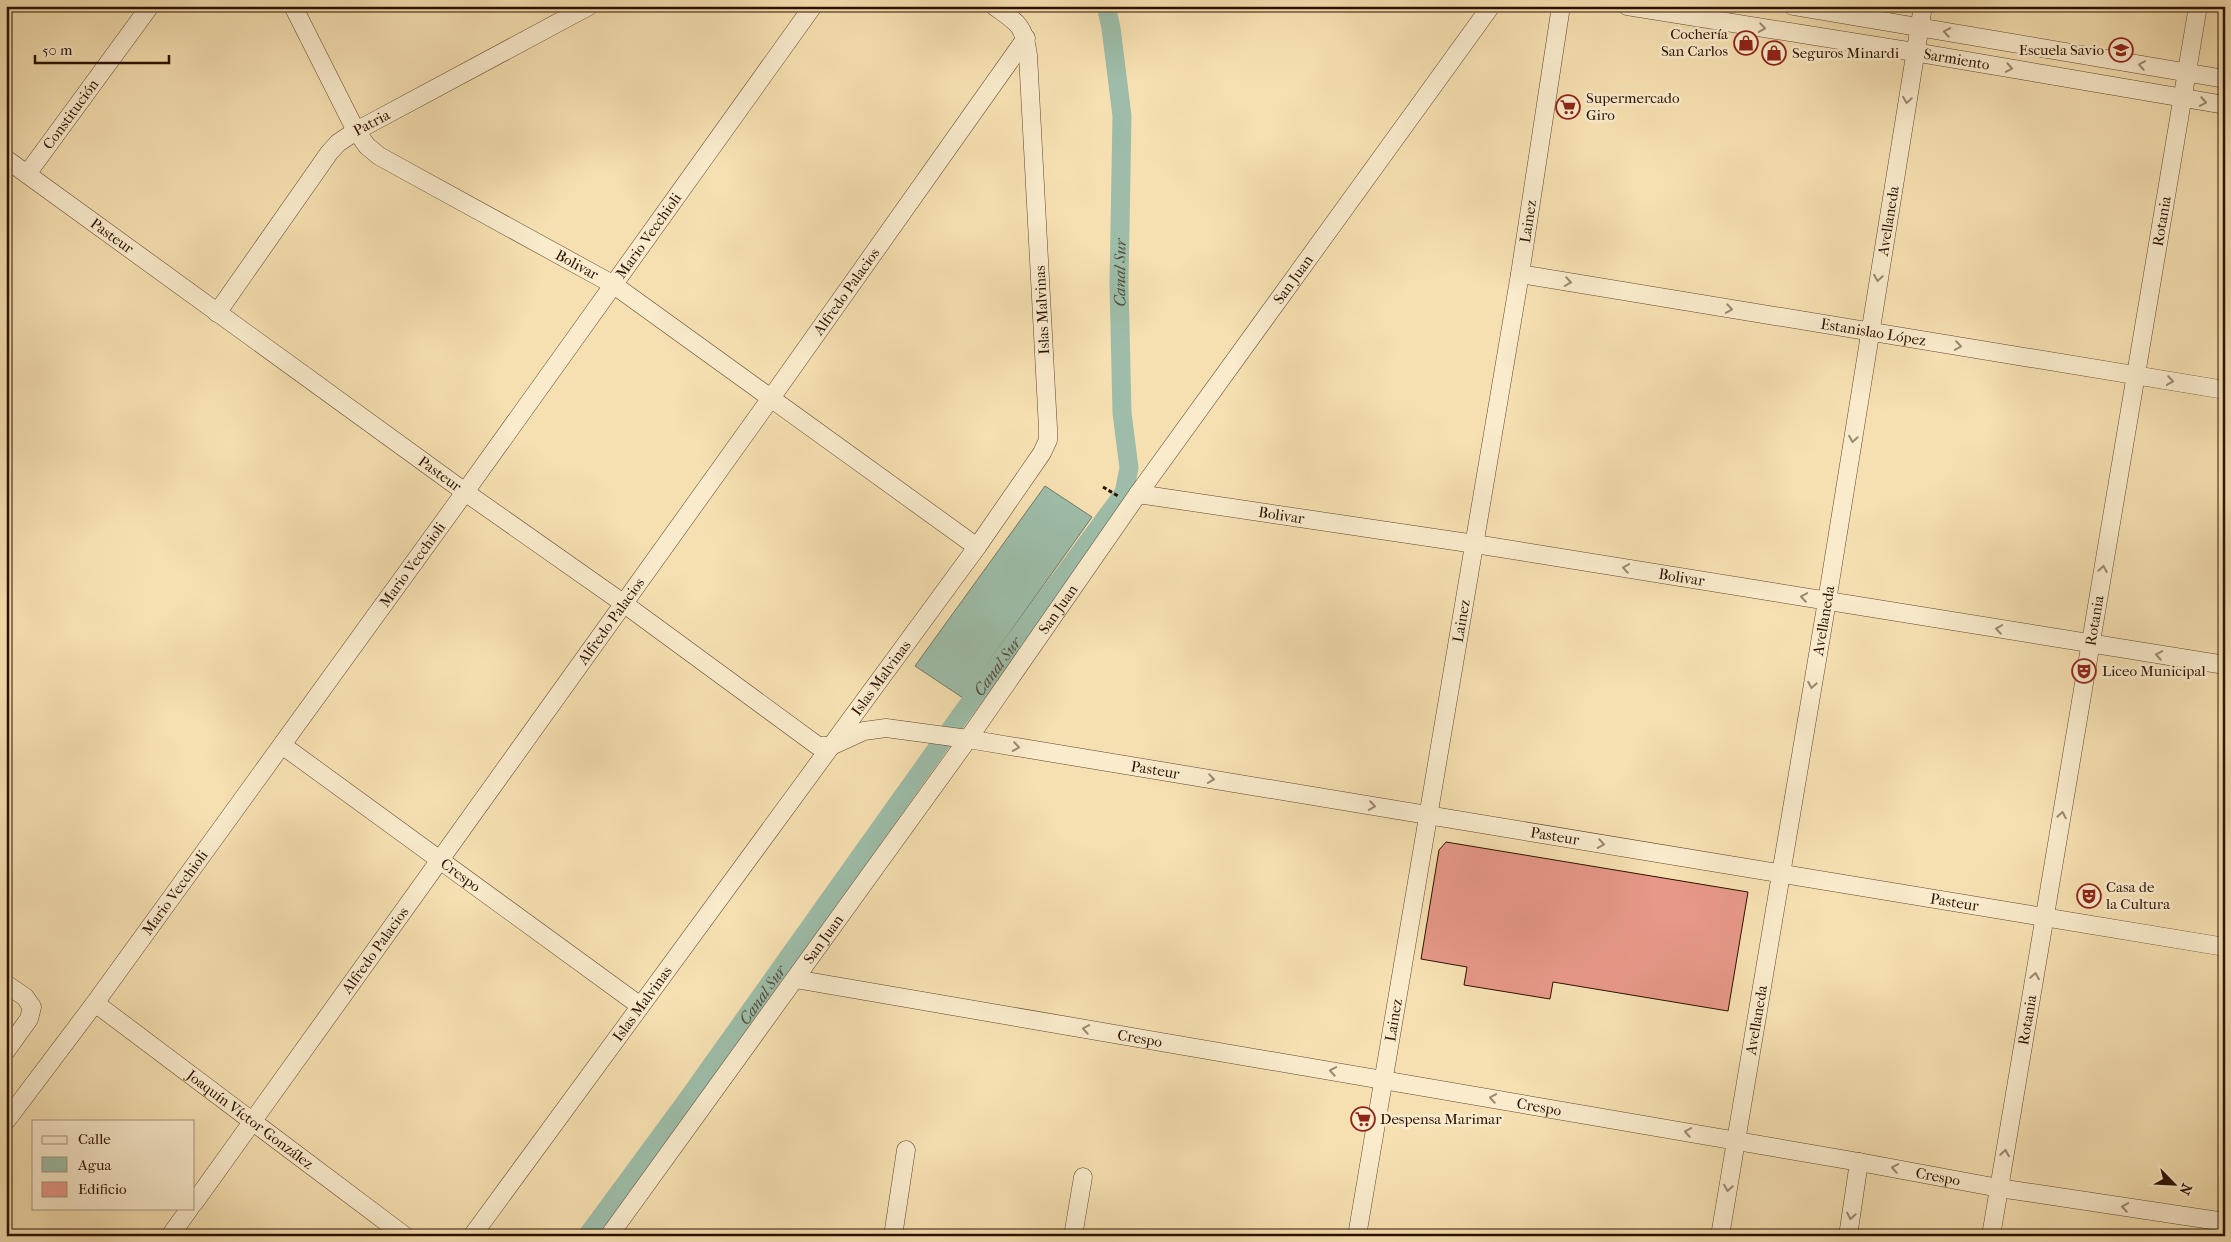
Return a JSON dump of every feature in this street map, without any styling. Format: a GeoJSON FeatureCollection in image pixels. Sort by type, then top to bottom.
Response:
{"type":"FeatureCollection","features":[{"type":"Feature","properties":{"kind":"street","name":"Constitución"},"geometry":{"type":"LineString","coordinates":[[27,174],[150,6]]}},
{"type":"Feature","properties":{"kind":"street","name":"Bolivar"},"geometry":{"type":"LineString","coordinates":[[292,6],[356,131],[367,146],[379,156],[614,285],[977,547]]}},
{"type":"Feature","properties":{"kind":"street","name":"Patria"},"geometry":{"type":"LineString","coordinates":[[217,313],[329,153],[338,143],[356,131],[589,6]]}},
{"type":"Feature","properties":{"kind":"street","name":"Mario Vecchioli"},"geometry":{"type":"LineString","coordinates":[[6,1121],[94,1003],[465,492],[813,6]]}},
{"type":"Feature","properties":{"kind":"street"},"geometry":{"type":"LineString","coordinates":[[994,6],[1019,24],[1026,38]]}},
{"type":"Feature","properties":{"kind":"street","name":"San Juan"},"geometry":{"type":"LineString","coordinates":[[609,1236],[968,739],[1138,494],[1491,6]]}},
{"type":"Feature","properties":{"kind":"street","name":"Lainez"},"geometry":{"type":"LineString","coordinates":[[1357,1236],[1385,1080],[1520,274],[1561,6]]}},
{"type":"Feature","properties":{"kind":"street","name":"Sarmiento"},"geometry":{"type":"LineString","coordinates":[[1628,6],[2225,105]]}},
{"type":"Feature","properties":{"kind":"street","name":"Sarmiento"},"geometry":{"type":"LineString","coordinates":[[1793,6],[2225,79]]}},
{"type":"Feature","properties":{"kind":"street","name":"Avellaneda"},"geometry":{"type":"LineString","coordinates":[[1720,1236],[1827,601],[1922,6]]}},
{"type":"Feature","properties":{"kind":"street","name":"Rotania"},"geometry":{"type":"LineString","coordinates":[[1990,1236],[2198,6]]}},
{"type":"Feature","properties":{"kind":"street","name":"Alfredo Palacios"},"geometry":{"type":"LineString","coordinates":[[195,1202],[771,398],[1026,38]]}},
{"type":"Feature","properties":{"kind":"street","name":"Islas Malvinas"},"geometry":{"type":"LineString","coordinates":[[472,1236],[639,1005],[977,547],[1042,453],[1048,440],[1026,38]]}},
{"type":"Feature","properties":{"kind":"street","name":"Pasteur"},"geometry":{"type":"LineString","coordinates":[[6,159],[465,492],[623,603],[818,746],[831,746],[864,731],[893,729],[968,739],[2225,947]]}},
{"type":"Feature","properties":{"kind":"street","name":"Estanislao López"},"geometry":{"type":"LineString","coordinates":[[1520,274],[2225,390]]}},
{"type":"Feature","properties":{"kind":"street","name":"Bolivar"},"geometry":{"type":"LineString","coordinates":[[1138,494],[1475,544],[2225,665]]}},
{"type":"Feature","properties":{"kind":"street"},"geometry":{"type":"LineString","coordinates":[[868,695],[870,710],[874,718],[893,729]]}},
{"type":"Feature","properties":{"kind":"street","name":"Crespo"},"geometry":{"type":"LineString","coordinates":[[282,744],[639,1005]]}},
{"type":"Feature","properties":{"kind":"street","name":"Crespo"},"geometry":{"type":"LineString","coordinates":[[795,979],[1736,1140],[1999,1188],[2225,1222]]}},
{"type":"Feature","properties":{"kind":"street"},"geometry":{"type":"LineString","coordinates":[[6,984],[25,997],[32,1007],[29,1019],[6,1051]]}},
{"type":"Feature","properties":{"kind":"street","name":"Joaquín Víctor González"},"geometry":{"type":"LineString","coordinates":[[94,1003],[253,1120],[405,1236]]}},
{"type":"Feature","properties":{"kind":"street"},"geometry":{"type":"LineString","coordinates":[[893,1236],[906,1150]]}},
{"type":"Feature","properties":{"kind":"street"},"geometry":{"type":"LineString","coordinates":[[1848,1236],[1859,1162]]}},
{"type":"Feature","properties":{"kind":"street"},"geometry":{"type":"LineString","coordinates":[[1073,1236],[1083,1177]]}},
{"type":"Feature","properties":{"kind":"street"},"geometry":{"type":"LineString","coordinates":[[170,1236],[189,1210]]}},
{"type":"Feature","properties":{"kind":"water"},"geometry":{"type":"Polygon","coordinates":[[[1045,486],[1092,517],[963,698],[915,666],[1045,486]]]}},
{"type":"Feature","properties":{"kind":"building"},"geometry":{"type":"Polygon","coordinates":[[[1446,842],[1748,892],[1728,1011],[1553,982],[1550,999],[1464,985],[1467,967],[1421,959],[1439,850],[1446,842]]]}},
{"type":"Feature","properties":{"kind":"waterway","name":"Canal Sur"},"geometry":{"type":"LineString","coordinates":[[587,1236],[682,1107],[960,716],[1124,493],[1129,468],[1122,413],[1119,284],[1122,116],[1111,28],[1106,6]]}},
{"type":"Feature","properties":{"kind":"place","name":"Cochería San Carlos"},"geometry":{"type":"Point","coordinates":[1746,43]}},
{"type":"Feature","properties":{"kind":"place","name":"Escuela Savio"},"geometry":{"type":"Point","coordinates":[2121,50]}},
{"type":"Feature","properties":{"kind":"place","name":"Seguros Minardi"},"geometry":{"type":"Point","coordinates":[1774,53]}},
{"type":"Feature","properties":{"kind":"place","name":"Supermercado Giro"},"geometry":{"type":"Point","coordinates":[1568,107]}},
{"type":"Feature","properties":{"kind":"place","name":"Liceo Municipal"},"geometry":{"type":"Point","coordinates":[2084,671]}},
{"type":"Feature","properties":{"kind":"place","name":"Casa de la Cultura"},"geometry":{"type":"Point","coordinates":[2089,896]}},
{"type":"Feature","properties":{"kind":"place","name":"Despensa Marimar"},"geometry":{"type":"Point","coordinates":[1363,1119]}}]}
